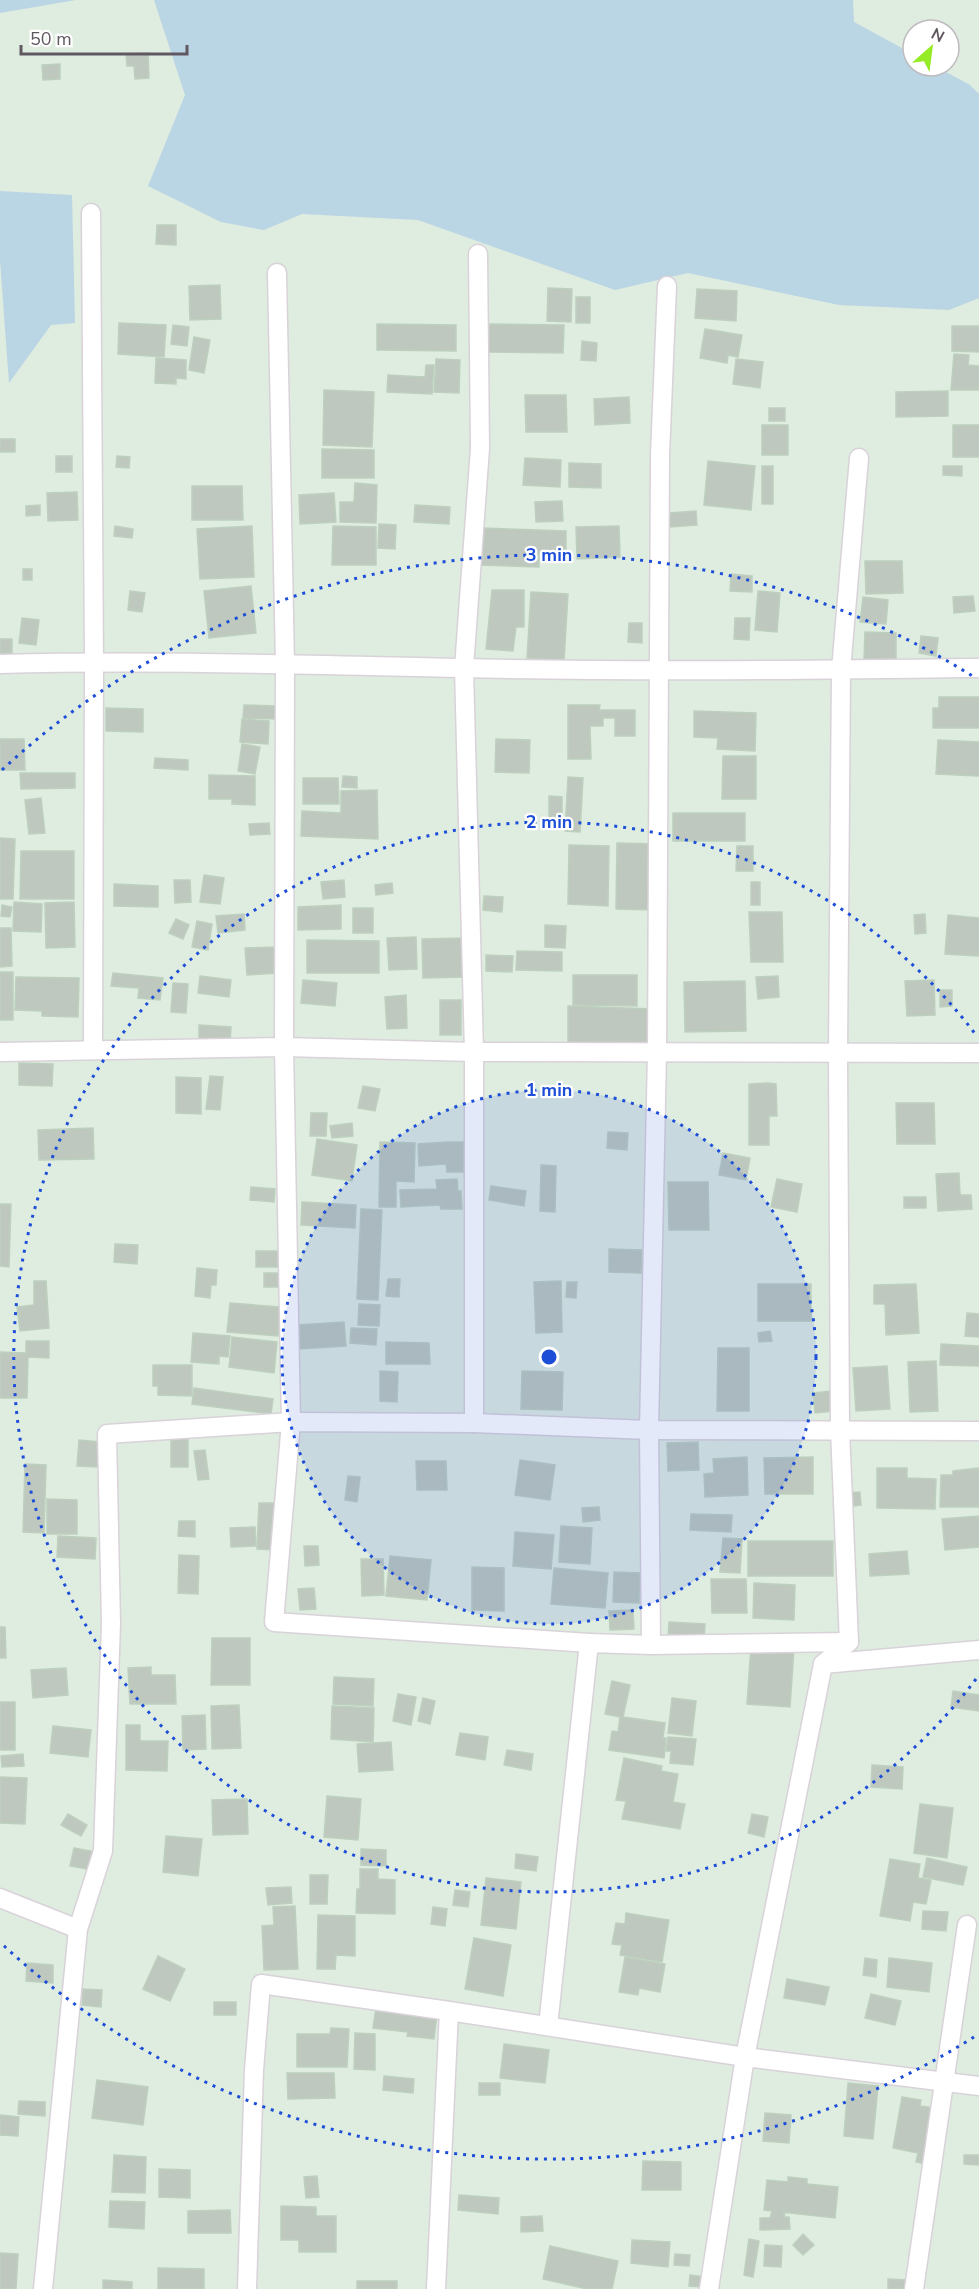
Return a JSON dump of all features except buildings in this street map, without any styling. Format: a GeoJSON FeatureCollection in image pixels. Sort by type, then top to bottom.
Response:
{"type":"FeatureCollection","features":[{"type":"Feature","properties":{"kind":"street"},"geometry":{"type":"LineString","coordinates":[[91,213],[94,662],[93,1049]]}},
{"type":"Feature","properties":{"kind":"street"},"geometry":{"type":"LineString","coordinates":[[474,1423],[474,1052],[464,669],[480,448],[478,254]]}},
{"type":"Feature","properties":{"kind":"street"},"geometry":{"type":"LineString","coordinates":[[277,273],[285,664],[284,1047],[291,1422],[274,1622],[589,1643],[651,1645],[849,1642]]}},
{"type":"Feature","properties":{"kind":"street"},"geometry":{"type":"LineString","coordinates":[[651,1645],[649,1430],[657,1053],[660,455],[667,286]]}},
{"type":"Feature","properties":{"kind":"street"},"geometry":{"type":"LineString","coordinates":[[849,1642],[840,1430],[838,1054],[841,670],[859,458]]}},
{"type":"Feature","properties":{"kind":"street"},"geometry":{"type":"LineString","coordinates":[[0,664],[94,662],[285,664],[464,669],[979,669]]}},
{"type":"Feature","properties":{"kind":"street"},"geometry":{"type":"LineString","coordinates":[[0,1052],[284,1047],[474,1052],[979,1053]]}},
{"type":"Feature","properties":{"kind":"street"},"geometry":{"type":"LineString","coordinates":[[44,2289],[78,1929],[103,1851],[111,1624],[107,1434],[291,1422],[474,1423],[649,1430],[979,1431]]}},
{"type":"Feature","properties":{"kind":"street"},"geometry":{"type":"LineString","coordinates":[[709,2289],[745,2057],[823,1664],[849,1642]]}},
{"type":"Feature","properties":{"kind":"street"},"geometry":{"type":"LineString","coordinates":[[548,2026],[589,1643]]}},
{"type":"Feature","properties":{"kind":"street"},"geometry":{"type":"LineString","coordinates":[[823,1664],[979,1650]]}},
{"type":"Feature","properties":{"kind":"street"},"geometry":{"type":"LineString","coordinates":[[0,1898],[78,1929]]}},
{"type":"Feature","properties":{"kind":"street"},"geometry":{"type":"LineString","coordinates":[[914,2289],[967,1925]]}},
{"type":"Feature","properties":{"kind":"street"},"geometry":{"type":"LineString","coordinates":[[247,2289],[254,2070],[261,1984],[745,2057],[979,2086]]}},
{"type":"Feature","properties":{"kind":"street"},"geometry":{"type":"LineString","coordinates":[[436,2289],[449,2011]]}},
{"type":"Feature","properties":{"kind":"shaded area"},"geometry":{"type":"Polygon","coordinates":[[[0,0],[76,0],[0,13],[0,0]]]}},
{"type":"Feature","properties":{"kind":"shaded area"},"geometry":{"type":"Polygon","coordinates":[[[154,0],[853,0],[854,22],[901,47],[901,78],[957,78],[970,85],[979,94],[979,298],[949,310],[839,305],[688,273],[615,290],[418,220],[302,214],[264,230],[221,222],[148,186],[185,95],[154,0]]]}},
{"type":"Feature","properties":{"kind":"shaded area"},"geometry":{"type":"Polygon","coordinates":[[[0,191],[72,195],[75,323],[51,325],[9,383],[0,260],[0,191]]]}}]}
